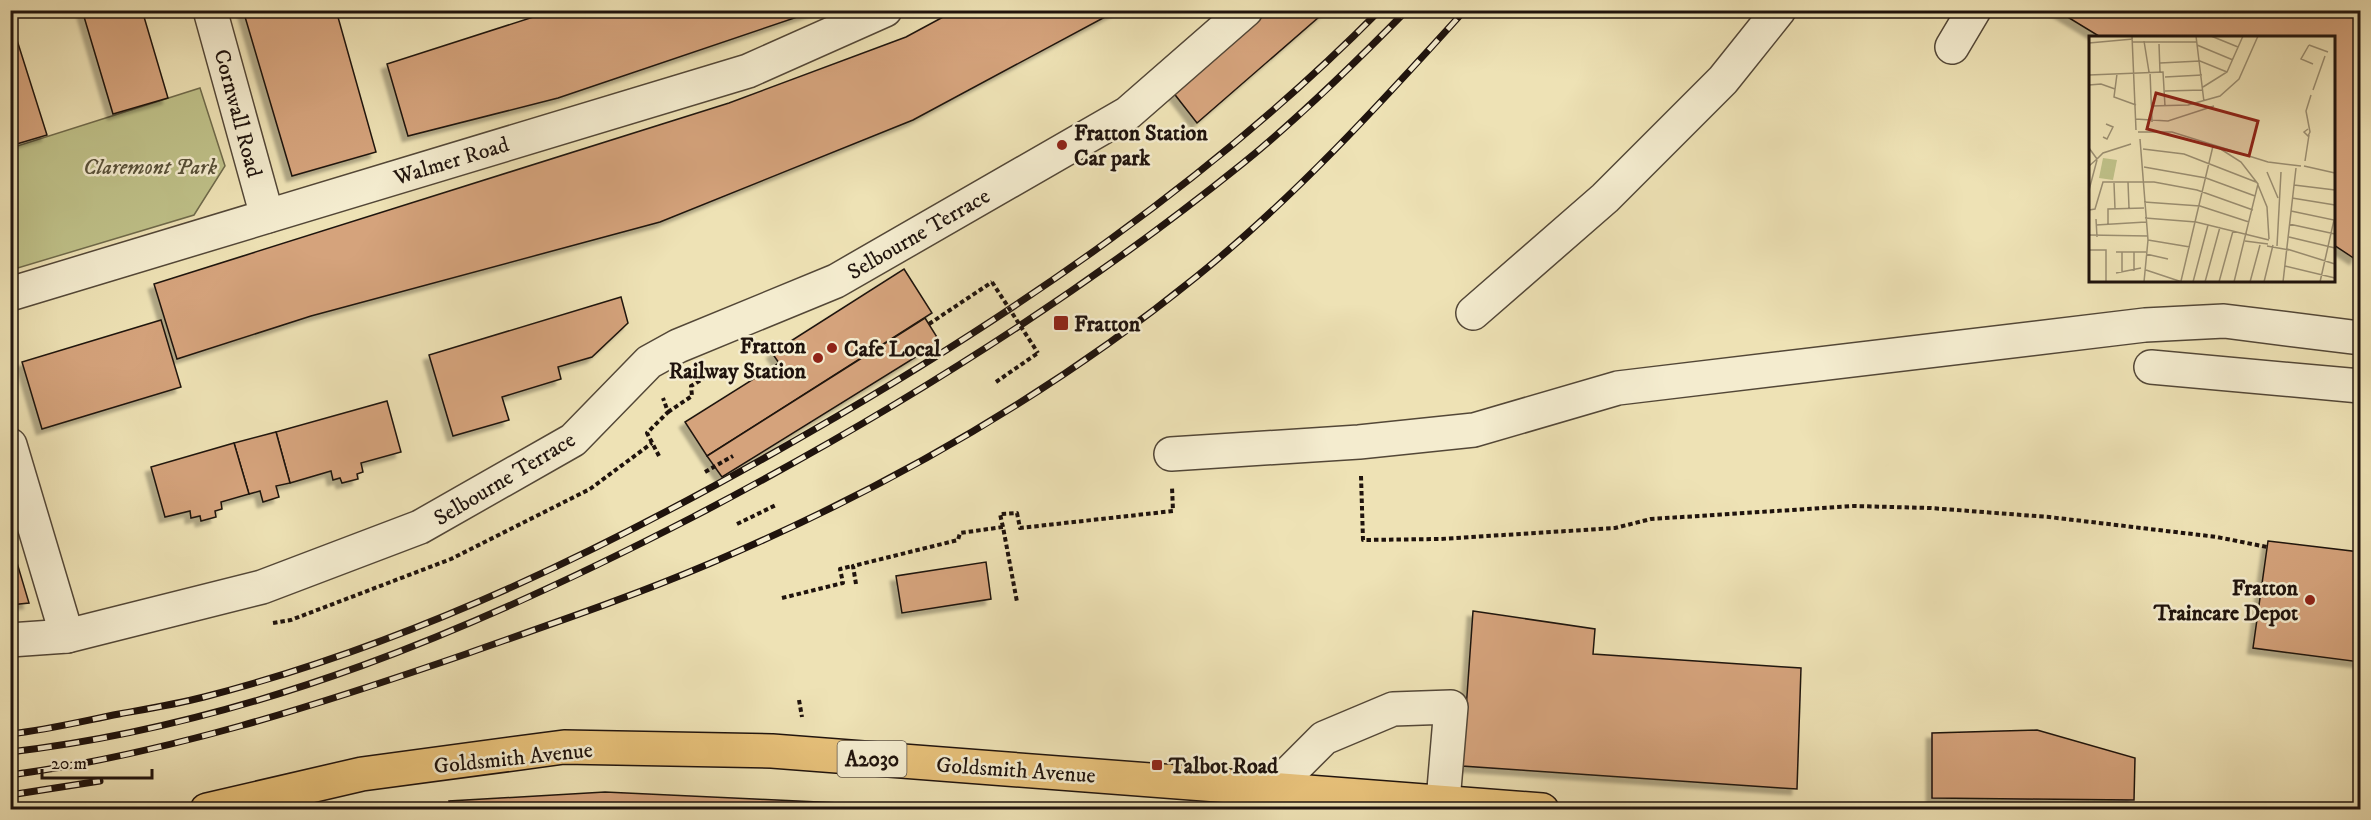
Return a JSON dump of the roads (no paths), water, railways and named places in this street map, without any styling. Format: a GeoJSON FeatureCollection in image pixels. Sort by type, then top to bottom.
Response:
{"type":"FeatureCollection","features":[{"type":"Feature","properties":{"kind":"main road","name":"Goldsmith Avenue"},"geometry":{"type":"LineString","coordinates":[[207,810],[362,774],[564,747],[772,751],[1542,810]]}},
{"type":"Feature","properties":{"kind":"street","name":"Cornwall Road"},"geometry":{"type":"LineString","coordinates":[[210,10],[267,216]]}},
{"type":"Feature","properties":{"kind":"street","name":"Walmer Road"},"geometry":{"type":"LineString","coordinates":[[10,294],[748,70],[885,10]]}},
{"type":"Feature","properties":{"kind":"street","name":"Selbourne Terrace"},"geometry":{"type":"LineString","coordinates":[[10,640],[67,636],[261,587],[420,527],[573,440],[649,362],[678,346],[836,280],[1128,113],[1246,10]]}},
{"type":"Feature","properties":{"kind":"street"},"geometry":{"type":"LineString","coordinates":[[1473,314],[1605,198],[1723,80],[1779,10]]}},
{"type":"Feature","properties":{"kind":"street"},"geometry":{"type":"LineString","coordinates":[[1952,47],[1974,10]]}},
{"type":"Feature","properties":{"kind":"street"},"geometry":{"type":"LineString","coordinates":[[1170,454],[1359,442],[1474,430],[1618,388],[2145,325],[2224,321],[2361,338]]}},
{"type":"Feature","properties":{"kind":"street"},"geometry":{"type":"LineString","coordinates":[[2151,367],[2361,386]]}},
{"type":"Feature","properties":{"kind":"street"},"geometry":{"type":"LineString","coordinates":[[10,444],[67,636]]}},
{"type":"Feature","properties":{"kind":"street"},"geometry":{"type":"LineString","coordinates":[[1273,789],[1324,738],[1393,709],[1451,707],[1443,801]]}},
{"type":"Feature","properties":{"kind":"railway"},"geometry":{"type":"LineString","coordinates":[[10,734],[194,700],[363,648],[516,585],[665,512],[738,473],[887,387],[1037,291],[1110,240],[1250,130],[1316,72],[1380,10]]}},
{"type":"Feature","properties":{"kind":"railway"},"geometry":{"type":"LineString","coordinates":[[10,752],[100,738],[189,719],[276,695],[362,666],[530,597],[612,558],[765,479],[907,397],[976,354],[1045,309],[1178,214],[1285,128],[1407,10]]}},
{"type":"Feature","properties":{"kind":"railway"},"geometry":{"type":"LineString","coordinates":[[10,775],[68,766],[184,741],[298,709],[410,673],[681,575],[840,504],[964,437],[1024,400],[1083,361],[1196,277],[1302,183],[1465,10]]}},
{"type":"Feature","properties":{"kind":"railway"},"geometry":{"type":"LineString","coordinates":[[10,795],[100,781]]}},
{"type":"Feature","properties":{"kind":"place","name":"Fratton Station Car park"},"geometry":{"type":"Point","coordinates":[1062,145]}},
{"type":"Feature","properties":{"kind":"place","name":"Fratton"},"geometry":{"type":"Point","coordinates":[1061,323]}},
{"type":"Feature","properties":{"kind":"place","name":"Cafe Local"},"geometry":{"type":"Point","coordinates":[832,348]}},
{"type":"Feature","properties":{"kind":"place","name":"Fratton Railway Station"},"geometry":{"type":"Point","coordinates":[818,358]}},
{"type":"Feature","properties":{"kind":"place","name":"Fratton Traincare Depot"},"geometry":{"type":"Point","coordinates":[2310,600]}},
{"type":"Feature","properties":{"kind":"place","name":"Talbot Road"},"geometry":{"type":"Point","coordinates":[1157,765]}},
{"type":"Feature","properties":{"kind":"park label","name":"Claremont Park"},"geometry":{"type":"Point","coordinates":[150,166]}}]}
